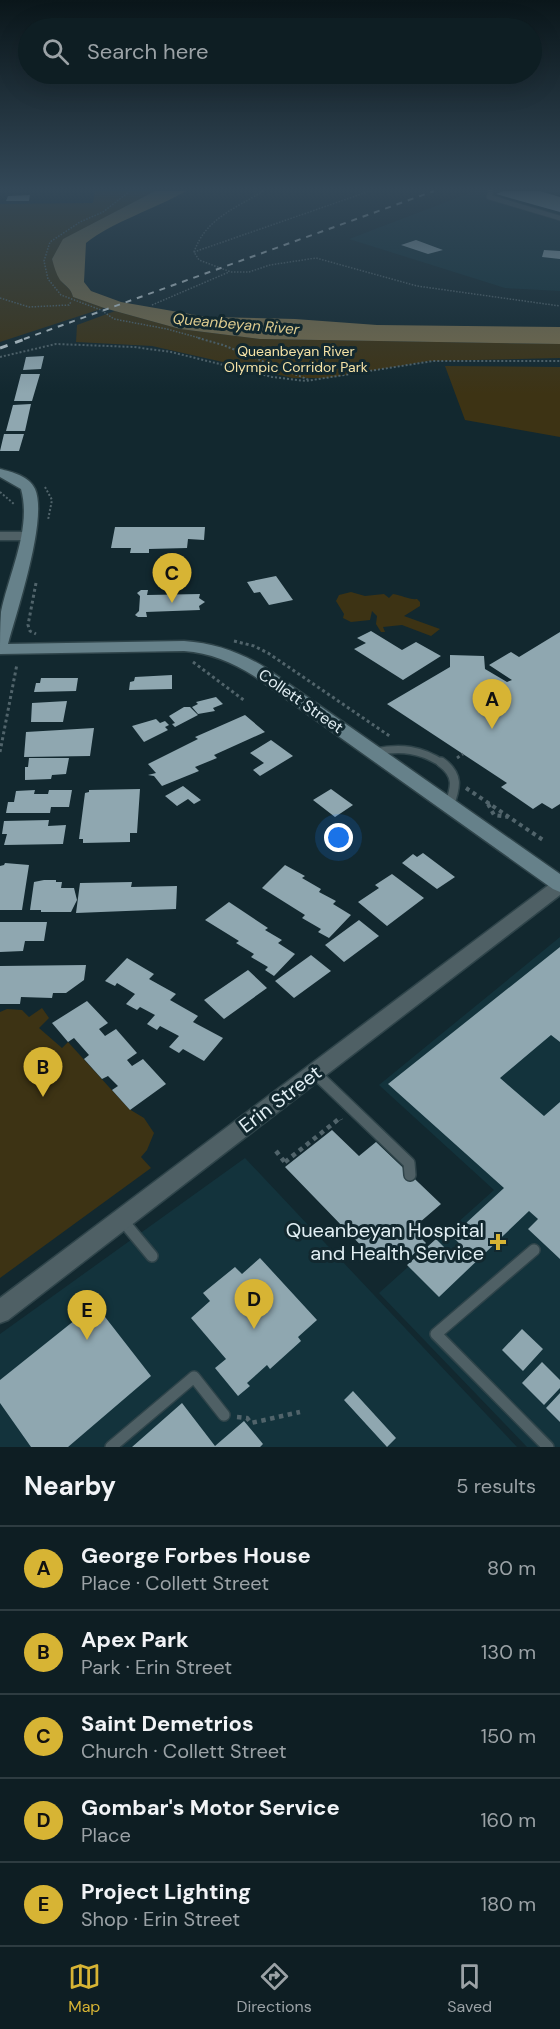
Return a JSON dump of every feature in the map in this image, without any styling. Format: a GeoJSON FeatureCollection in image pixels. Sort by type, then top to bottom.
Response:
{"type":"FeatureCollection","features":[{"type":"Feature","properties":{"kind":"street"},"geometry":{"type":"LineString","coordinates":[[0,473],[21,482],[27,489],[31,505],[27,536],[0,644]]}},
{"type":"Feature","properties":{"kind":"street"},"geometry":{"type":"LineString","coordinates":[[3,536],[27,536]]}},
{"type":"Feature","properties":{"kind":"street","name":"Collett Street"},"geometry":{"type":"LineString","coordinates":[[4,657],[166,646],[211,649],[249,664],[560,885]]}},
{"type":"Feature","properties":{"kind":"street","name":"Erin Street"},"geometry":{"type":"LineString","coordinates":[[0,1312],[560,885]]}},
{"type":"Feature","properties":{"kind":"lane"},"geometry":{"type":"LineString","coordinates":[[373,752],[410,747],[424,751],[436,759],[454,773],[454,790],[449,806]]}},
{"type":"Feature","properties":{"kind":"lane"},"geometry":{"type":"LineString","coordinates":[[315,1073],[409,1162],[410,1175]]}},
{"type":"Feature","properties":{"kind":"lane"},"geometry":{"type":"LineString","coordinates":[[122,1220],[152,1256]]}},
{"type":"Feature","properties":{"kind":"lane"},"geometry":{"type":"LineString","coordinates":[[534,1250],[436,1334],[548,1447]]}},
{"type":"Feature","properties":{"kind":"lane"},"geometry":{"type":"LineString","coordinates":[[111,1447],[194,1377],[224,1415]]}},
{"type":"Feature","properties":{"kind":"path"},"geometry":{"type":"LineString","coordinates":[[45,259],[48,279],[57,291],[73,301],[101,310],[114,319],[167,329],[236,349],[311,381]]}},
{"type":"Feature","properties":{"kind":"path"},"geometry":{"type":"LineString","coordinates":[[198,259],[231,272],[249,272],[270,265],[313,259]]}},
{"type":"Feature","properties":{"kind":"path"},"geometry":{"type":"LineString","coordinates":[[318,259],[417,286],[560,306]]}},
{"type":"Feature","properties":{"kind":"path"},"geometry":{"type":"LineString","coordinates":[[152,305],[231,272]]}},
{"type":"Feature","properties":{"kind":"path"},"geometry":{"type":"LineString","coordinates":[[0,298],[34,308],[69,305],[73,301]]}},
{"type":"Feature","properties":{"kind":"path"},"geometry":{"type":"LineString","coordinates":[[0,357],[56,344],[134,347],[171,352],[273,377],[311,381],[434,361],[560,361]]}},
{"type":"Feature","properties":{"kind":"path"},"geometry":{"type":"LineString","coordinates":[[43,484],[52,500],[47,525]]}},
{"type":"Feature","properties":{"kind":"path"},"geometry":{"type":"LineString","coordinates":[[0,492],[14,503],[15,509],[3,536]]}},
{"type":"Feature","properties":{"kind":"path"},"geometry":{"type":"LineString","coordinates":[[38,576],[28,625],[30,631],[39,634]]}},
{"type":"Feature","properties":{"kind":"path"},"geometry":{"type":"LineString","coordinates":[[230,640],[254,646],[268,653],[398,741]]}},
{"type":"Feature","properties":{"kind":"path"},"geometry":{"type":"LineString","coordinates":[[0,752],[19,664],[4,657]]}},
{"type":"Feature","properties":{"kind":"path"},"geometry":{"type":"LineString","coordinates":[[192,661],[245,701]]}},
{"type":"Feature","properties":{"kind":"path"},"geometry":{"type":"LineString","coordinates":[[466,788],[543,840]]}},
{"type":"Feature","properties":{"kind":"path"},"geometry":{"type":"LineString","coordinates":[[276,1151],[286,1164],[340,1118]]}},
{"type":"Feature","properties":{"kind":"path"},"geometry":{"type":"LineString","coordinates":[[224,1415],[247,1418],[251,1424],[300,1412]]}},
{"type":"Feature","properties":{"kind":"shaded area"},"geometry":{"type":"Polygon","coordinates":[[[411,259],[560,259],[560,291],[505,288],[411,259]]]}},
{"type":"Feature","properties":{"kind":"shaded area","name":"Queanbeyan Hospital and Health Service"},"geometry":{"type":"Polygon","coordinates":[[[560,937],[560,1447],[527,1447],[379,1293],[494,1190],[379,1085],[560,937]]]}},
{"type":"Feature","properties":{"kind":"shaded area"},"geometry":{"type":"Polygon","coordinates":[[[245,1158],[517,1447],[0,1447],[0,1334],[245,1158]]]}},
{"type":"Feature","properties":{"kind":"green space"},"geometry":{"type":"Polygon","coordinates":[[[0,259],[52,259],[59,277],[73,297],[104,308],[0,342],[0,259]]]}},
{"type":"Feature","properties":{"kind":"green space","name":"Queanbeyan River Olympic Corridor Park"},"geometry":{"type":"Polygon","coordinates":[[[115,311],[180,329],[260,339],[560,344],[560,358],[429,361],[327,378],[293,378],[152,346],[76,342],[77,325],[115,311]]]}},
{"type":"Feature","properties":{"kind":"green space"},"geometry":{"type":"Polygon","coordinates":[[[445,366],[560,367],[560,437],[465,420],[445,366]]]}},
{"type":"Feature","properties":{"kind":"green space"},"geometry":{"type":"Polygon","coordinates":[[[351,592],[365,596],[384,594],[389,598],[393,594],[417,599],[420,606],[404,616],[440,629],[431,636],[402,625],[383,627],[385,632],[381,632],[376,624],[377,616],[372,611],[370,620],[351,622],[343,618],[344,614],[336,601],[339,595],[351,592]]]}},
{"type":"Feature","properties":{"kind":"green space"},"geometry":{"type":"Polygon","coordinates":[[[42,1008],[49,1018],[39,1028],[62,1048],[68,1042],[129,1109],[144,1118],[154,1133],[147,1150],[141,1157],[151,1168],[0,1278],[0,1012],[7,1009],[22,1010],[29,1017],[42,1008]]]}},
{"type":"Feature","properties":{"kind":"water","name":"Queanbeyan River"},"geometry":{"type":"Polygon","coordinates":[[[52,259],[85,259],[84,282],[91,291],[121,302],[207,317],[295,319],[377,325],[560,327],[560,344],[260,339],[180,329],[73,297],[59,278],[52,259]]]}},
{"type":"Feature","properties":{"kind":"building"},"geometry":{"type":"Polygon","coordinates":[[[44,356],[41,369],[23,370],[26,357],[44,356]]]}},
{"type":"Feature","properties":{"kind":"building"},"geometry":{"type":"Polygon","coordinates":[[[21,374],[40,374],[32,401],[14,401],[21,374]]]}},
{"type":"Feature","properties":{"kind":"building"},"geometry":{"type":"Polygon","coordinates":[[[31,404],[25,431],[6,431],[13,405],[31,404]]]}},
{"type":"Feature","properties":{"kind":"building"},"geometry":{"type":"Polygon","coordinates":[[[4,434],[24,434],[19,451],[0,451],[4,434]]]}},
{"type":"Feature","properties":{"kind":"building"},"geometry":{"type":"Polygon","coordinates":[[[115,527],[205,527],[204,540],[188,539],[187,548],[149,549],[149,553],[130,553],[131,548],[111,548],[115,527]]]}},
{"type":"Feature","properties":{"kind":"building"},"geometry":{"type":"Polygon","coordinates":[[[276,576],[293,600],[269,605],[260,592],[254,593],[247,582],[276,576]]]}},
{"type":"Feature","properties":{"kind":"building"},"geometry":{"type":"Polygon","coordinates":[[[141,590],[148,590],[147,595],[200,594],[199,598],[205,602],[199,606],[200,610],[146,612],[147,617],[138,617],[135,615],[139,611],[140,596],[137,593],[141,590]]]}},
{"type":"Feature","properties":{"kind":"building"},"geometry":{"type":"Polygon","coordinates":[[[371,631],[402,650],[416,642],[441,656],[403,680],[354,649],[366,643],[357,638],[371,631]]]}},
{"type":"Feature","properties":{"kind":"building"},"geometry":{"type":"Polygon","coordinates":[[[560,632],[560,804],[552,809],[542,803],[533,809],[501,787],[507,783],[387,704],[450,667],[450,655],[484,656],[485,669],[507,682],[512,680],[489,665],[511,652],[519,657],[560,632]]]}},
{"type":"Feature","properties":{"kind":"building"},"geometry":{"type":"Polygon","coordinates":[[[172,675],[172,689],[129,690],[130,682],[134,681],[135,677],[172,675]]]}},
{"type":"Feature","properties":{"kind":"building"},"geometry":{"type":"Polygon","coordinates":[[[41,678],[78,678],[76,691],[34,692],[36,683],[40,683],[41,678]]]}},
{"type":"Feature","properties":{"kind":"building"},"geometry":{"type":"Polygon","coordinates":[[[216,697],[223,704],[213,708],[215,711],[198,714],[192,707],[198,704],[196,702],[216,697]]]}},
{"type":"Feature","properties":{"kind":"building"},"geometry":{"type":"Polygon","coordinates":[[[67,701],[63,722],[31,722],[32,703],[67,701]]]}},
{"type":"Feature","properties":{"kind":"building"},"geometry":{"type":"Polygon","coordinates":[[[184,707],[190,707],[198,715],[175,727],[172,724],[175,723],[169,716],[184,707]]]}},
{"type":"Feature","properties":{"kind":"building"},"geometry":{"type":"Polygon","coordinates":[[[245,715],[265,732],[214,755],[217,758],[195,767],[199,771],[162,786],[154,776],[148,775],[156,773],[148,764],[198,739],[195,737],[245,715]]]}},
{"type":"Feature","properties":{"kind":"building"},"geometry":{"type":"Polygon","coordinates":[[[156,719],[160,723],[165,721],[169,725],[165,727],[168,730],[144,742],[132,726],[156,719]]]}},
{"type":"Feature","properties":{"kind":"building"},"geometry":{"type":"Polygon","coordinates":[[[94,728],[90,756],[24,757],[26,732],[94,728]]]}},
{"type":"Feature","properties":{"kind":"building"},"geometry":{"type":"Polygon","coordinates":[[[271,740],[293,756],[260,776],[253,770],[264,763],[250,753],[271,740]]]}},
{"type":"Feature","properties":{"kind":"building"},"geometry":{"type":"Polygon","coordinates":[[[29,758],[69,758],[66,774],[52,775],[51,779],[25,780],[25,767],[28,767],[29,758]]]}},
{"type":"Feature","properties":{"kind":"building"},"geometry":{"type":"Polygon","coordinates":[[[183,786],[201,800],[194,804],[188,799],[177,806],[165,796],[183,786]]]}},
{"type":"Feature","properties":{"kind":"building"},"geometry":{"type":"Polygon","coordinates":[[[140,789],[137,833],[130,833],[130,842],[83,843],[83,839],[79,839],[85,793],[89,790],[140,789]]]}},
{"type":"Feature","properties":{"kind":"building"},"geometry":{"type":"Polygon","coordinates":[[[331,789],[353,805],[335,817],[313,800],[331,789]]]}},
{"type":"Feature","properties":{"kind":"building"},"geometry":{"type":"Polygon","coordinates":[[[35,790],[34,794],[48,794],[49,790],[72,790],[69,807],[51,807],[50,813],[6,813],[8,802],[14,802],[16,791],[35,790]]]}},
{"type":"Feature","properties":{"kind":"building"},"geometry":{"type":"Polygon","coordinates":[[[49,820],[48,826],[66,825],[63,844],[4,845],[7,834],[2,834],[4,821],[49,820]]]}},
{"type":"Feature","properties":{"kind":"building"},"geometry":{"type":"Polygon","coordinates":[[[423,853],[455,877],[437,889],[402,863],[413,854],[417,857],[423,853]]]}},
{"type":"Feature","properties":{"kind":"building"},"geometry":{"type":"Polygon","coordinates":[[[5,863],[29,865],[22,910],[0,910],[0,866],[5,863]]]}},
{"type":"Feature","properties":{"kind":"building"},"geometry":{"type":"Polygon","coordinates":[[[285,865],[305,876],[302,878],[321,889],[319,892],[336,901],[333,904],[351,915],[329,938],[318,932],[321,929],[302,918],[305,915],[262,888],[285,865]]]}},
{"type":"Feature","properties":{"kind":"building"},"geometry":{"type":"Polygon","coordinates":[[[392,874],[424,898],[387,926],[358,902],[379,888],[375,885],[392,874]]]}},
{"type":"Feature","properties":{"kind":"building"},"geometry":{"type":"Polygon","coordinates":[[[44,880],[62,882],[61,888],[74,888],[77,900],[71,912],[30,910],[34,882],[44,880]]]}},
{"type":"Feature","properties":{"kind":"building"},"geometry":{"type":"Polygon","coordinates":[[[132,882],[131,887],[177,886],[176,909],[76,913],[80,883],[132,882]]]}},
{"type":"Feature","properties":{"kind":"building"},"geometry":{"type":"Polygon","coordinates":[[[229,902],[268,928],[265,930],[282,940],[278,943],[295,954],[274,976],[265,970],[268,967],[251,957],[254,954],[236,943],[239,941],[205,920],[229,902]]]}},
{"type":"Feature","properties":{"kind":"building"},"geometry":{"type":"Polygon","coordinates":[[[359,920],[379,936],[344,962],[325,945],[359,920]]]}},
{"type":"Feature","properties":{"kind":"building"},"geometry":{"type":"Polygon","coordinates":[[[0,922],[47,922],[44,941],[25,941],[23,951],[0,952],[0,922]]]}},
{"type":"Feature","properties":{"kind":"building"},"geometry":{"type":"Polygon","coordinates":[[[560,947],[560,1042],[551,1035],[500,1078],[544,1116],[560,1102],[560,1259],[528,1229],[538,1219],[529,1211],[439,1297],[407,1265],[436,1239],[453,1256],[463,1247],[452,1236],[504,1188],[388,1084],[560,947]]]}},
{"type":"Feature","properties":{"kind":"building"},"geometry":{"type":"Polygon","coordinates":[[[311,955],[331,971],[294,998],[275,981],[311,955]]]}},
{"type":"Feature","properties":{"kind":"building"},"geometry":{"type":"Polygon","coordinates":[[[127,958],[154,974],[149,979],[176,994],[170,1000],[198,1016],[193,1022],[223,1038],[204,1061],[183,1049],[179,1053],[169,1047],[179,1036],[160,1026],[157,1030],[147,1024],[155,1015],[140,1007],[137,1010],[126,1004],[135,994],[117,983],[115,986],[105,981],[127,958]]]}},
{"type":"Feature","properties":{"kind":"building"},"geometry":{"type":"Polygon","coordinates":[[[86,965],[84,980],[66,993],[53,993],[52,998],[21,997],[20,1004],[0,1004],[0,966],[86,965]]]}},
{"type":"Feature","properties":{"kind":"building"},"geometry":{"type":"Polygon","coordinates":[[[248,970],[267,988],[224,1019],[204,1000],[248,970]]]}},
{"type":"Feature","properties":{"kind":"building"},"geometry":{"type":"Polygon","coordinates":[[[87,1001],[108,1023],[99,1029],[105,1036],[116,1029],[137,1053],[127,1060],[132,1066],[143,1059],[166,1084],[130,1110],[112,1090],[118,1086],[108,1076],[102,1079],[84,1059],[89,1055],[74,1038],[68,1042],[52,1023],[87,1001]]]}},
{"type":"Feature","properties":{"kind":"building"},"geometry":{"type":"Polygon","coordinates":[[[332,1130],[359,1156],[376,1142],[441,1204],[412,1229],[426,1243],[407,1260],[394,1246],[376,1261],[285,1167],[332,1130]]]}},
{"type":"Feature","properties":{"kind":"building"},"geometry":{"type":"Polygon","coordinates":[[[260,1258],[317,1320],[298,1337],[301,1341],[270,1369],[267,1365],[247,1383],[250,1386],[238,1396],[215,1368],[226,1359],[191,1318],[210,1301],[203,1293],[235,1267],[242,1274],[260,1258]]]}},
{"type":"Feature","properties":{"kind":"building"},"geometry":{"type":"Polygon","coordinates":[[[95,1304],[151,1376],[68,1447],[31,1447],[0,1403],[0,1380],[95,1304]]]}},
{"type":"Feature","properties":{"kind":"building"},"geometry":{"type":"Polygon","coordinates":[[[522,1329],[543,1349],[523,1371],[502,1350],[522,1329]]]}},
{"type":"Feature","properties":{"kind":"building"},"geometry":{"type":"Polygon","coordinates":[[[542,1362],[560,1380],[560,1388],[544,1405],[522,1383],[542,1362]]]}},
{"type":"Feature","properties":{"kind":"building"},"geometry":{"type":"Polygon","coordinates":[[[353,1391],[396,1438],[387,1447],[344,1400],[353,1391]]]}},
{"type":"Feature","properties":{"kind":"building"},"geometry":{"type":"Polygon","coordinates":[[[560,1393],[560,1422],[546,1408],[560,1393]]]}},
{"type":"Feature","properties":{"kind":"building"},"geometry":{"type":"Polygon","coordinates":[[[182,1403],[215,1446],[244,1421],[263,1444],[260,1447],[132,1447],[182,1403]]]}},
{"type":"Feature","properties":{"kind":"railway"},"geometry":{"type":"LineString","coordinates":[[24,339],[247,259]]}},
{"type":"Feature","properties":{"kind":"railway"},"geometry":{"type":"LineString","coordinates":[[0,348],[28,338]]}},
{"type":"Feature","properties":{"kind":"place","name":"Saint Demetrios"},"geometry":{"type":"Point","coordinates":[172,603]}},
{"type":"Feature","properties":{"kind":"place","name":"George Forbes House"},"geometry":{"type":"Point","coordinates":[492,729]}},
{"type":"Feature","properties":{"kind":"place","name":"Apex Park"},"geometry":{"type":"Point","coordinates":[43,1097]}},
{"type":"Feature","properties":{"kind":"place","name":"Queanbeyan Hospital and Health Service"},"geometry":{"type":"Point","coordinates":[498,1242]}},
{"type":"Feature","properties":{"kind":"place","name":"Gombar's Motor Service"},"geometry":{"type":"Point","coordinates":[254,1329]}},
{"type":"Feature","properties":{"kind":"place","name":"Project Lighting"},"geometry":{"type":"Point","coordinates":[87,1340]}}]}
